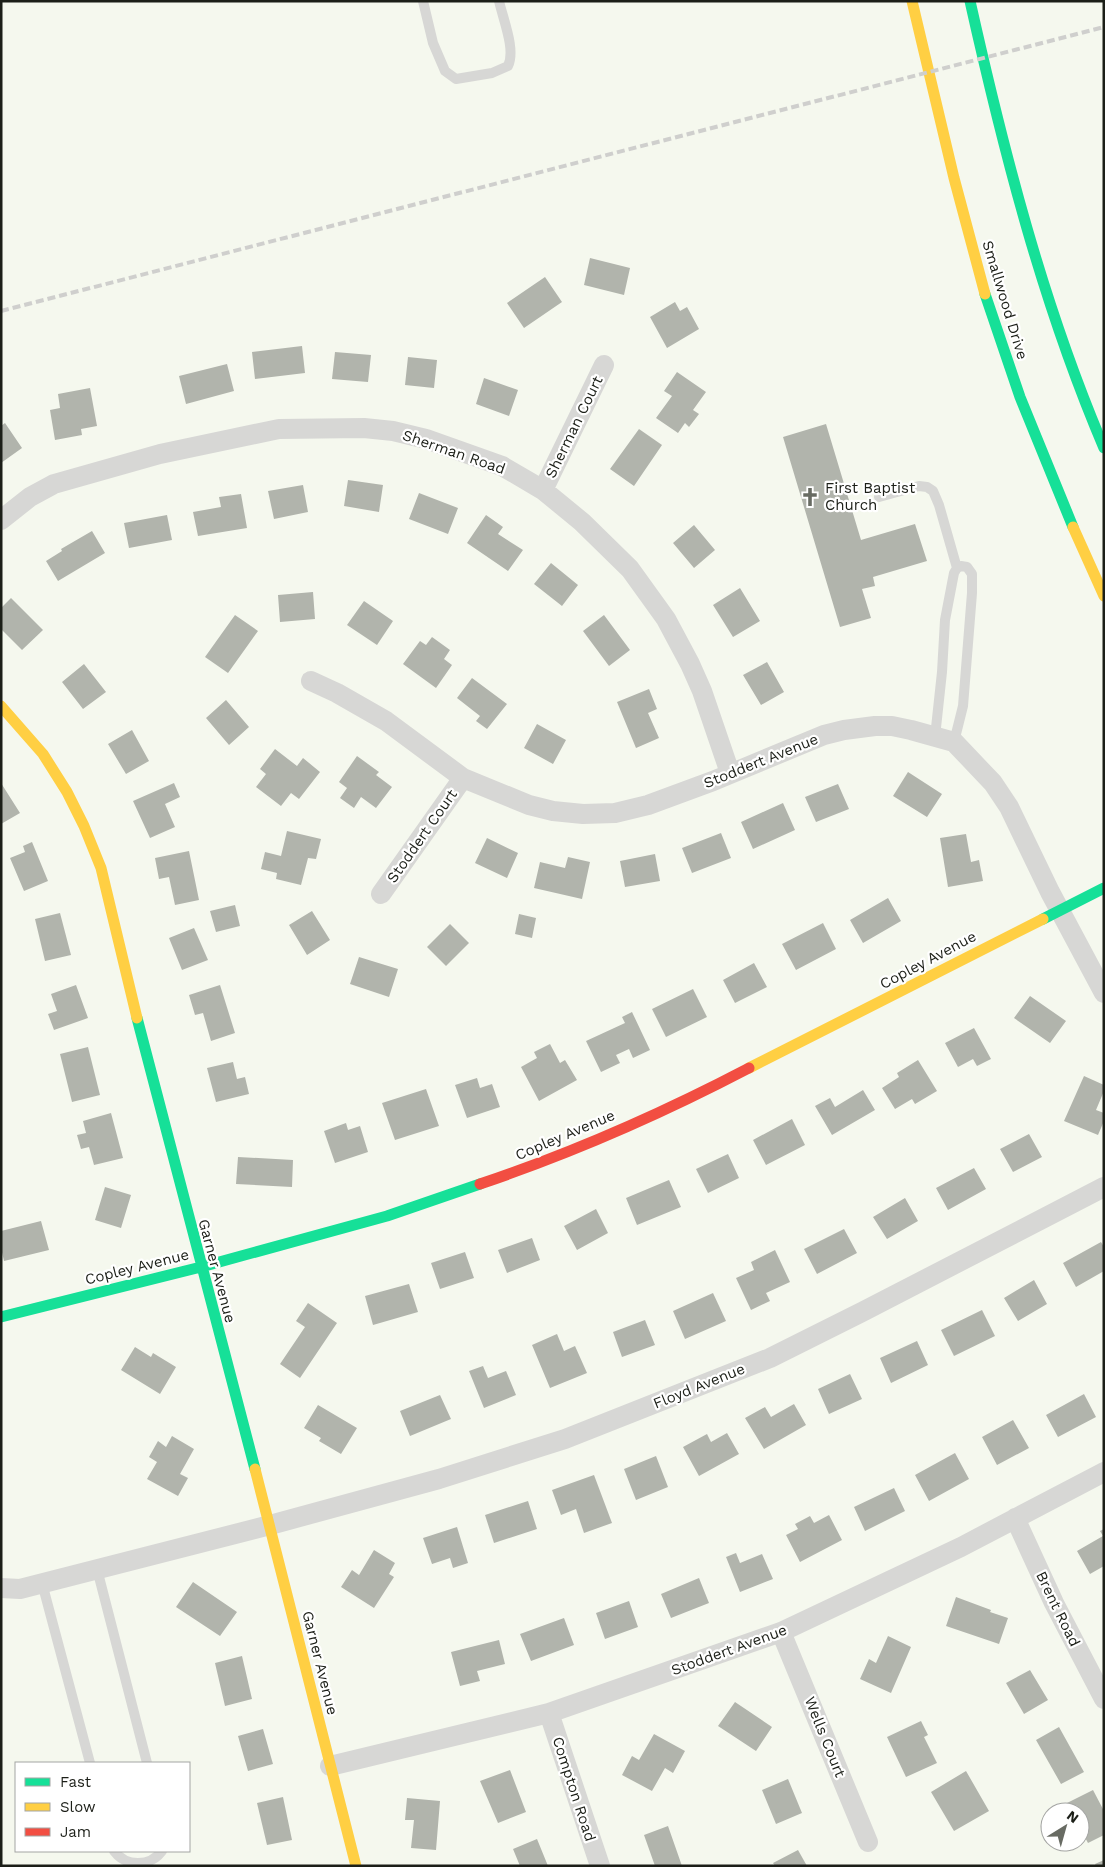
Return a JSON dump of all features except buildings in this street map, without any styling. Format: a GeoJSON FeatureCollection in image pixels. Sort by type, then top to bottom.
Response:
{"type":"FeatureCollection","features":[{"type":"Feature","properties":{"kind":"street","name":"Smallwood Drive"},"geometry":{"type":"LineString","coordinates":[[912,1],[965,220],[996,329],[1065,513],[1104,596]]}},
{"type":"Feature","properties":{"kind":"street"},"geometry":{"type":"LineString","coordinates":[[971,6],[1026,224],[1054,317],[1085,405],[1104,448]]}},
{"type":"Feature","properties":{"kind":"street","name":"Sherman Court"},"geometry":{"type":"LineString","coordinates":[[543,490],[604,365]]}},
{"type":"Feature","properties":{"kind":"street","name":"Sherman Road"},"geometry":{"type":"LineString","coordinates":[[1,520],[30,497],[54,484],[160,454],[279,429],[364,428],[402,433],[426,439],[502,466],[543,490],[582,522],[630,569],[650,595],[690,664],[702,691],[730,774]]}},
{"type":"Feature","properties":{"kind":"street","name":"Stoddert Avenue"},"geometry":{"type":"LineString","coordinates":[[311,681],[337,693],[386,721],[463,778],[529,804],[553,811],[583,814],[615,813],[648,805],[824,735],[844,730],[892,726],[944,740]]}},
{"type":"Feature","properties":{"kind":"street","name":"Garner Avenue"},"geometry":{"type":"LineString","coordinates":[[1,706],[43,754],[67,792],[84,826],[101,868],[146,1053],[270,1525],[356,1866]]}},
{"type":"Feature","properties":{"kind":"street"},"geometry":{"type":"LineString","coordinates":[[944,740],[993,783],[1009,807],[1059,910],[1104,993]]}},
{"type":"Feature","properties":{"kind":"street","name":"Stoddert Court"},"geometry":{"type":"LineString","coordinates":[[381,894],[463,778]]}},
{"type":"Feature","properties":{"kind":"street","name":"Copley Avenue"},"geometry":{"type":"LineString","coordinates":[[1,1317],[201,1267],[387,1216],[514,1173],[642,1120],[701,1093],[1104,888]]}},
{"type":"Feature","properties":{"kind":"street","name":"Floyd Avenue"},"geometry":{"type":"LineString","coordinates":[[1,1588],[20,1589],[270,1525],[439,1479],[564,1439],[770,1358],[1104,1187]]}},
{"type":"Feature","properties":{"kind":"street","name":"Stoddert Avenue"},"geometry":{"type":"LineString","coordinates":[[330,1766],[549,1713],[781,1632],[943,1555],[1104,1472]]}},
{"type":"Feature","properties":{"kind":"street","name":"Brent Road"},"geometry":{"type":"LineString","coordinates":[[1015,1518],[1054,1603],[1104,1699]]}},
{"type":"Feature","properties":{"kind":"street","name":"Wells Court"},"geometry":{"type":"LineString","coordinates":[[781,1632],[868,1842]]}},
{"type":"Feature","properties":{"kind":"street","name":"Compton Road"},"geometry":{"type":"LineString","coordinates":[[549,1713],[600,1866]]}},
{"type":"Feature","properties":{"kind":"lane"},"geometry":{"type":"LineString","coordinates":[[423,1],[433,43],[445,71],[456,79],[492,73],[508,66],[511,60],[511,50],[499,1]]}},
{"type":"Feature","properties":{"kind":"lane"},"geometry":{"type":"LineString","coordinates":[[879,496],[919,486],[927,487],[933,491],[939,505],[957,568],[950,589],[944,620],[942,672],[944,740]]}},
{"type":"Feature","properties":{"kind":"lane"},"geometry":{"type":"LineString","coordinates":[[944,740],[963,706],[972,593],[972,574],[970,570],[961,566],[957,568]]}},
{"type":"Feature","properties":{"kind":"lane"},"geometry":{"type":"LineString","coordinates":[[97,1569],[147,1762]]}},
{"type":"Feature","properties":{"kind":"lane"},"geometry":{"type":"LineString","coordinates":[[42,1583],[90,1762]]}},
{"type":"Feature","properties":{"kind":"lane"},"geometry":{"type":"LineString","coordinates":[[115,1852],[121,1859],[136,1865],[152,1861],[161,1852]]}},
{"type":"Feature","properties":{"kind":"railway"},"geometry":{"type":"LineString","coordinates":[[1,311],[1104,27]]}},
{"type":"Feature","properties":{"kind":"traffic: fast"},"geometry":{"type":"LineString","coordinates":[[970,1],[1011,172],[1027,228],[1062,339],[1104,448]]}},
{"type":"Feature","properties":{"kind":"traffic: fast"},"geometry":{"type":"LineString","coordinates":[[985,294],[1020,397],[1073,527]]}},
{"type":"Feature","properties":{"kind":"traffic: fast"},"geometry":{"type":"LineString","coordinates":[[1043,919],[1104,888]]}},
{"type":"Feature","properties":{"kind":"traffic: fast"},"geometry":{"type":"LineString","coordinates":[[137,1018],[255,1469]]}},
{"type":"Feature","properties":{"kind":"traffic: fast"},"geometry":{"type":"LineString","coordinates":[[1,1317],[201,1267],[387,1216],[480,1184]]}},
{"type":"Feature","properties":{"kind":"traffic: slow"},"geometry":{"type":"LineString","coordinates":[[912,1],[954,178],[985,294]]}},
{"type":"Feature","properties":{"kind":"traffic: slow"},"geometry":{"type":"LineString","coordinates":[[1073,527],[1104,596]]}},
{"type":"Feature","properties":{"kind":"traffic: slow"},"geometry":{"type":"LineString","coordinates":[[1,706],[43,754],[67,792],[84,826],[101,868],[137,1018]]}},
{"type":"Feature","properties":{"kind":"traffic: slow"},"geometry":{"type":"LineString","coordinates":[[749,1068],[1043,919]]}},
{"type":"Feature","properties":{"kind":"traffic: slow"},"geometry":{"type":"LineString","coordinates":[[255,1469],[356,1866]]}},
{"type":"Feature","properties":{"kind":"traffic: jam"},"geometry":{"type":"LineString","coordinates":[[480,1184],[549,1159],[617,1131],[684,1101],[749,1068]]}},
{"type":"Feature","properties":{"kind":"place","name":"First Baptist Church"},"geometry":{"type":"Point","coordinates":[810,497]}}]}
